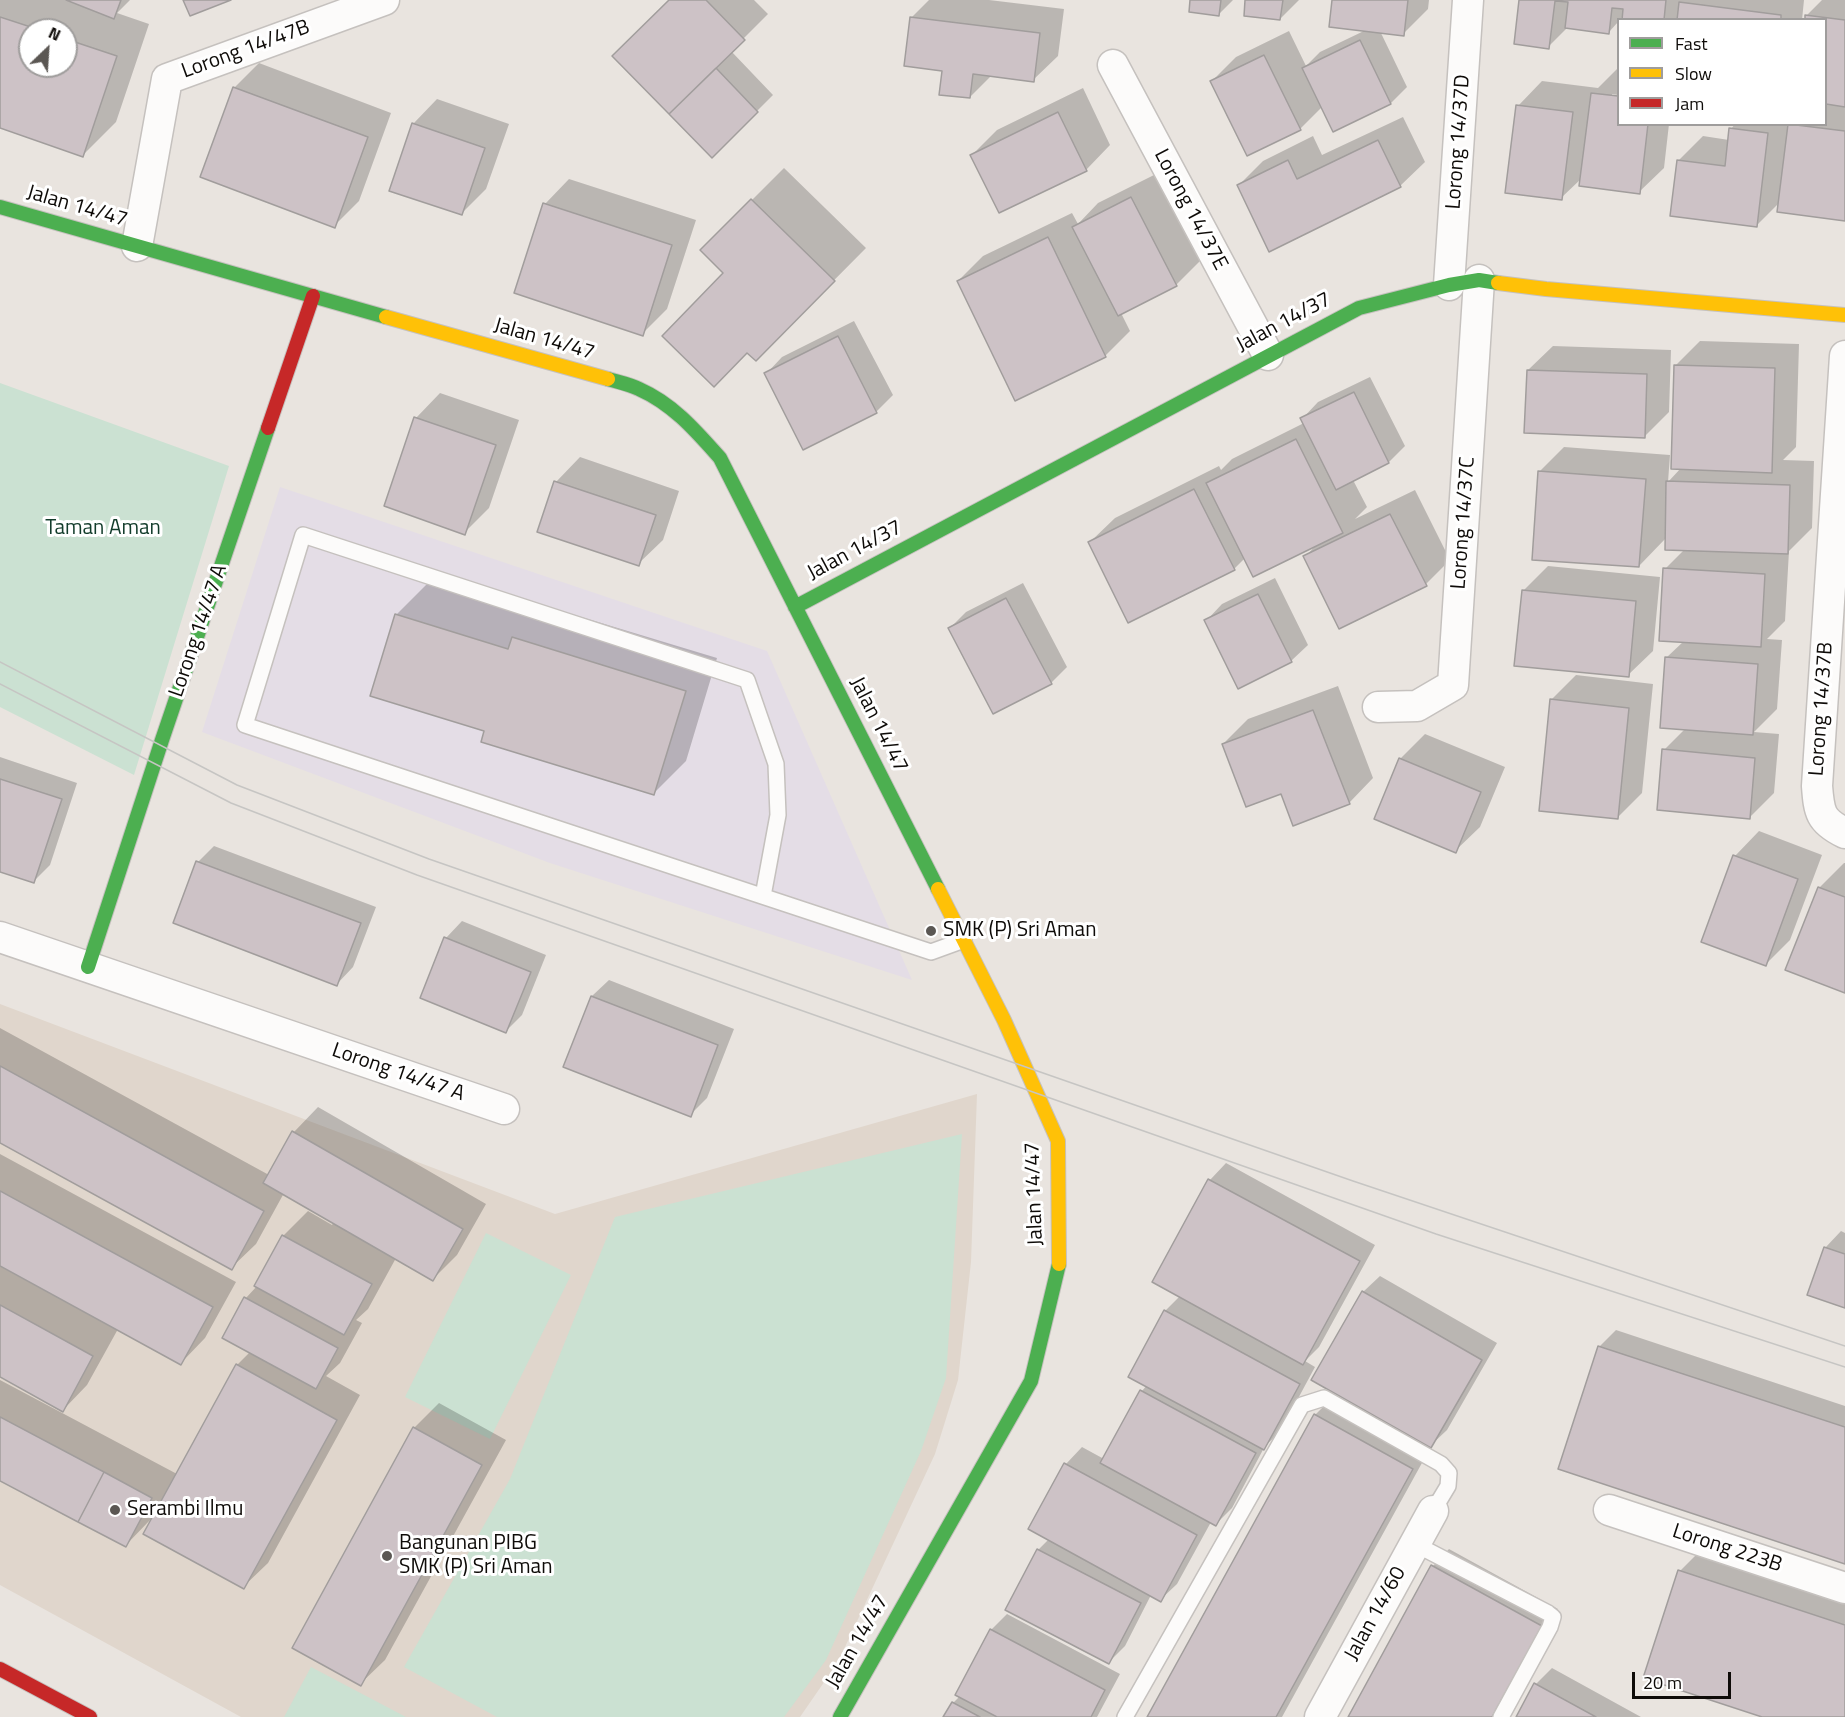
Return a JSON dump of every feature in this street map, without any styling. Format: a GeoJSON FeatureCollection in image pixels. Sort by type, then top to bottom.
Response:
{"type":"FeatureCollection","features":[{"type":"Feature","properties":{"kind":"street","name":"Lorong 14/47B"},"geometry":{"type":"LineString","coordinates":[[136,246],[167,79],[384,0]]}},
{"type":"Feature","properties":{"kind":"street","name":"Lorong 14/37D"},"geometry":{"type":"LineString","coordinates":[[1449,285],[1468,0]]}},
{"type":"Feature","properties":{"kind":"street","name":"Lorong 14/37E"},"geometry":{"type":"LineString","coordinates":[[1113,65],[1268,356]]}},
{"type":"Feature","properties":{"kind":"street","name":"Jalan 14/47"},"geometry":{"type":"LineString","coordinates":[[0,207],[638,388],[664,402],[685,419],[720,458],[1004,1020],[1058,1141],[1059,1265],[1030,1382],[840,1717]]}},
{"type":"Feature","properties":{"kind":"street","name":"Jalan 14/37"},"geometry":{"type":"LineString","coordinates":[[795,607],[1359,308],[1449,285],[1479,280],[1546,289],[1845,315]]}},
{"type":"Feature","properties":{"kind":"street","name":"Lorong 14/37C"},"geometry":{"type":"LineString","coordinates":[[1378,707],[1417,706],[1453,685],[1479,280]]}},
{"type":"Feature","properties":{"kind":"street","name":"Lorong 14/47 A"},"geometry":{"type":"LineString","coordinates":[[88,967],[162,740],[313,296]]}},
{"type":"Feature","properties":{"kind":"street","name":"Lorong 14/37B"},"geometry":{"type":"LineString","coordinates":[[1845,356],[1817,786],[1819,809],[1824,819],[1845,833]]}},
{"type":"Feature","properties":{"kind":"street","name":"Lorong 14/47 A"},"geometry":{"type":"LineString","coordinates":[[0,937],[504,1109]]}},
{"type":"Feature","properties":{"kind":"street","name":"Lorong 223B"},"geometry":{"type":"LineString","coordinates":[[1610,1510],[1845,1588]]}},
{"type":"Feature","properties":{"kind":"street","name":"Jalan 14/60"},"geometry":{"type":"LineString","coordinates":[[1320,1717],[1433,1511]]}},
{"type":"Feature","properties":{"kind":"street"},"geometry":{"type":"LineString","coordinates":[[0,1669],[90,1717]]}},
{"type":"Feature","properties":{"kind":"lane"},"geometry":{"type":"LineString","coordinates":[[763,896],[778,815],[776,764],[747,680],[303,535],[245,725],[931,952],[964,940]]}},
{"type":"Feature","properties":{"kind":"lane"},"geometry":{"type":"LineString","coordinates":[[1125,1717],[1302,1405],[1324,1398],[1441,1464],[1449,1473],[1448,1486],[1433,1511]]}},
{"type":"Feature","properties":{"kind":"lane"},"geometry":{"type":"LineString","coordinates":[[1415,1544],[1553,1617],[1550,1627],[1501,1717]]}},
{"type":"Feature","properties":{"kind":"shaded area"},"geometry":{"type":"Polygon","coordinates":[[[280,487],[767,651],[912,980],[550,863],[202,732],[280,487]]]}},
{"type":"Feature","properties":{"kind":"shaded area"},"geometry":{"type":"Polygon","coordinates":[[[0,1004],[555,1214],[977,1094],[971,1262],[958,1380],[935,1454],[838,1662],[800,1717],[241,1717],[0,1585],[0,1004]]]}},
{"type":"Feature","properties":{"kind":"green space","name":"Taman Aman"},"geometry":{"type":"Polygon","coordinates":[[[0,383],[229,466],[134,775],[0,707],[0,383]]]}},
{"type":"Feature","properties":{"kind":"green space"},"geometry":{"type":"Polygon","coordinates":[[[962,1134],[946,1378],[921,1451],[826,1660],[784,1717],[497,1717],[404,1667],[510,1479],[615,1217],[962,1134]]]}},
{"type":"Feature","properties":{"kind":"green space"},"geometry":{"type":"Polygon","coordinates":[[[486,1233],[571,1275],[490,1439],[405,1397],[486,1233]]]}},
{"type":"Feature","properties":{"kind":"green space"},"geometry":{"type":"Polygon","coordinates":[[[311,1667],[406,1717],[284,1717],[311,1667]]]}},
{"type":"Feature","properties":{"kind":"building"},"geometry":{"type":"Polygon","coordinates":[[[66,0],[121,0],[114,19],[66,0]]]}},
{"type":"Feature","properties":{"kind":"building"},"geometry":{"type":"Polygon","coordinates":[[[183,0],[231,0],[190,16],[183,0]]]}},
{"type":"Feature","properties":{"kind":"building"},"geometry":{"type":"Polygon","coordinates":[[[669,0],[706,0],[745,40],[669,114],[612,56],[669,0]]]}},
{"type":"Feature","properties":{"kind":"building"},"geometry":{"type":"Polygon","coordinates":[[[1190,0],[1221,0],[1219,16],[1189,12],[1190,0]]]}},
{"type":"Feature","properties":{"kind":"building"},"geometry":{"type":"Polygon","coordinates":[[[1245,0],[1283,0],[1280,20],[1244,16],[1245,0]]]}},
{"type":"Feature","properties":{"kind":"building"},"geometry":{"type":"Polygon","coordinates":[[[1332,0],[1408,0],[1404,36],[1329,27],[1332,0]]]}},
{"type":"Feature","properties":{"kind":"building"},"geometry":{"type":"Polygon","coordinates":[[[1519,0],[1666,0],[1664,18],[1622,18],[1623,9],[1612,8],[1609,34],[1565,28],[1568,2],[1555,1],[1549,49],[1514,44],[1519,0]]]}},
{"type":"Feature","properties":{"kind":"building"},"geometry":{"type":"Polygon","coordinates":[[[1679,2],[1781,15],[1781,18],[1677,18],[1679,2]]]}},
{"type":"Feature","properties":{"kind":"building"},"geometry":{"type":"Polygon","coordinates":[[[1805,15],[1845,20],[1845,107],[1827,104],[1827,18],[1805,18],[1805,15]]]}},
{"type":"Feature","properties":{"kind":"building"},"geometry":{"type":"Polygon","coordinates":[[[0,17],[18,23],[18,78],[78,78],[78,43],[117,56],[83,157],[0,128],[0,17]]]}},
{"type":"Feature","properties":{"kind":"building"},"geometry":{"type":"Polygon","coordinates":[[[910,17],[1040,33],[1034,82],[973,74],[970,98],[939,95],[942,71],[904,66],[910,17]]]}},
{"type":"Feature","properties":{"kind":"building"},"geometry":{"type":"Polygon","coordinates":[[[1360,40],[1391,104],[1333,132],[1302,68],[1360,40]]]}},
{"type":"Feature","properties":{"kind":"building"},"geometry":{"type":"Polygon","coordinates":[[[1264,55],[1301,130],[1247,156],[1210,81],[1264,55]]]}},
{"type":"Feature","properties":{"kind":"building"},"geometry":{"type":"Polygon","coordinates":[[[716,68],[758,112],[712,158],[669,114],[716,68]]]}},
{"type":"Feature","properties":{"kind":"building"},"geometry":{"type":"Polygon","coordinates":[[[233,87],[368,137],[335,228],[200,177],[233,87]]]}},
{"type":"Feature","properties":{"kind":"building"},"geometry":{"type":"Polygon","coordinates":[[[1591,93],[1617,96],[1617,126],[1648,126],[1640,194],[1579,186],[1591,93]]]}},
{"type":"Feature","properties":{"kind":"building"},"geometry":{"type":"Polygon","coordinates":[[[1516,105],[1573,112],[1562,200],[1505,193],[1516,105]]]}},
{"type":"Feature","properties":{"kind":"building"},"geometry":{"type":"Polygon","coordinates":[[[1058,112],[1087,171],[999,213],[970,155],[1058,112]]]}},
{"type":"Feature","properties":{"kind":"building"},"geometry":{"type":"Polygon","coordinates":[[[412,123],[485,148],[462,215],[389,191],[412,123]]]}},
{"type":"Feature","properties":{"kind":"building"},"geometry":{"type":"Polygon","coordinates":[[[1788,126],[1845,131],[1845,221],[1777,212],[1788,126]]]}},
{"type":"Feature","properties":{"kind":"building"},"geometry":{"type":"Polygon","coordinates":[[[1729,128],[1768,133],[1757,227],[1670,216],[1677,160],[1725,166],[1729,128]]]}},
{"type":"Feature","properties":{"kind":"building"},"geometry":{"type":"Polygon","coordinates":[[[1378,140],[1401,187],[1269,252],[1237,185],[1288,160],[1297,179],[1378,140]]]}},
{"type":"Feature","properties":{"kind":"building"},"geometry":{"type":"Polygon","coordinates":[[[1131,197],[1177,286],[1118,316],[1072,227],[1131,197]]]}},
{"type":"Feature","properties":{"kind":"building"},"geometry":{"type":"Polygon","coordinates":[[[751,199],[835,281],[756,361],[747,353],[714,387],[662,336],[723,273],[700,250],[751,199]]]}},
{"type":"Feature","properties":{"kind":"building"},"geometry":{"type":"Polygon","coordinates":[[[543,203],[672,245],[643,336],[514,293],[543,203]]]}},
{"type":"Feature","properties":{"kind":"building"},"geometry":{"type":"Polygon","coordinates":[[[1048,237],[1106,357],[1015,401],[957,281],[1048,237]]]}},
{"type":"Feature","properties":{"kind":"building"},"geometry":{"type":"Polygon","coordinates":[[[838,336],[877,413],[803,450],[764,373],[838,336]]]}},
{"type":"Feature","properties":{"kind":"building"},"geometry":{"type":"Polygon","coordinates":[[[1674,365],[1775,368],[1772,473],[1671,469],[1674,365]]]}},
{"type":"Feature","properties":{"kind":"building"},"geometry":{"type":"Polygon","coordinates":[[[1527,370],[1647,374],[1645,438],[1524,433],[1527,370]]]}},
{"type":"Feature","properties":{"kind":"building"},"geometry":{"type":"Polygon","coordinates":[[[1354,392],[1389,463],[1336,490],[1300,418],[1354,392]]]}},
{"type":"Feature","properties":{"kind":"building"},"geometry":{"type":"Polygon","coordinates":[[[414,417],[496,445],[465,535],[384,506],[414,417]]]}},
{"type":"Feature","properties":{"kind":"building"},"geometry":{"type":"Polygon","coordinates":[[[1296,439],[1343,533],[1253,577],[1206,483],[1296,439]]]}},
{"type":"Feature","properties":{"kind":"building"},"geometry":{"type":"Polygon","coordinates":[[[1538,471],[1646,479],[1639,567],[1532,560],[1538,471]]]}},
{"type":"Feature","properties":{"kind":"building"},"geometry":{"type":"Polygon","coordinates":[[[554,481],[656,515],[639,566],[537,532],[554,481]]]}},
{"type":"Feature","properties":{"kind":"building"},"geometry":{"type":"Polygon","coordinates":[[[1666,481],[1790,485],[1788,554],[1665,550],[1666,481]]]}},
{"type":"Feature","properties":{"kind":"building"},"geometry":{"type":"Polygon","coordinates":[[[1194,489],[1235,570],[1128,623],[1088,542],[1194,489]]]}},
{"type":"Feature","properties":{"kind":"building"},"geometry":{"type":"Polygon","coordinates":[[[1390,514],[1427,586],[1339,629],[1303,556],[1390,514]]]}},
{"type":"Feature","properties":{"kind":"building"},"geometry":{"type":"Polygon","coordinates":[[[1663,568],[1765,574],[1761,647],[1659,641],[1663,568]]]}},
{"type":"Feature","properties":{"kind":"building"},"geometry":{"type":"Polygon","coordinates":[[[1522,590],[1636,601],[1629,677],[1514,666],[1522,590]]]}},
{"type":"Feature","properties":{"kind":"building"},"geometry":{"type":"Polygon","coordinates":[[[1258,594],[1292,662],[1238,689],[1204,620],[1258,594]]]}},
{"type":"Feature","properties":{"kind":"building"},"geometry":{"type":"Polygon","coordinates":[[[1006,598],[1052,684],[993,714],[948,628],[1006,598]]]}},
{"type":"Feature","properties":{"kind":"building"},"geometry":{"type":"Polygon","coordinates":[[[395,614],[508,649],[512,637],[686,691],[654,795],[481,742],[484,731],[370,696],[395,614]]]}},
{"type":"Feature","properties":{"kind":"building"},"geometry":{"type":"Polygon","coordinates":[[[1665,657],[1758,664],[1753,735],[1660,728],[1665,657]]]}},
{"type":"Feature","properties":{"kind":"building"},"geometry":{"type":"Polygon","coordinates":[[[1550,699],[1629,708],[1618,819],[1539,811],[1550,699]]]}},
{"type":"Feature","properties":{"kind":"building"},"geometry":{"type":"Polygon","coordinates":[[[1313,710],[1350,804],[1293,826],[1281,794],[1246,807],[1222,744],[1313,710]]]}},
{"type":"Feature","properties":{"kind":"building"},"geometry":{"type":"Polygon","coordinates":[[[1662,749],[1755,758],[1750,819],[1657,810],[1662,749]]]}},
{"type":"Feature","properties":{"kind":"building"},"geometry":{"type":"Polygon","coordinates":[[[1399,758],[1481,792],[1456,853],[1374,819],[1399,758]]]}},
{"type":"Feature","properties":{"kind":"building"},"geometry":{"type":"Polygon","coordinates":[[[0,779],[62,799],[34,883],[0,872],[0,779]]]}},
{"type":"Feature","properties":{"kind":"building"},"geometry":{"type":"Polygon","coordinates":[[[1733,855],[1798,879],[1766,966],[1701,942],[1733,855]]]}},
{"type":"Feature","properties":{"kind":"building"},"geometry":{"type":"Polygon","coordinates":[[[196,861],[361,923],[337,986],[173,923],[196,861]]]}},
{"type":"Feature","properties":{"kind":"building"},"geometry":{"type":"Polygon","coordinates":[[[1818,887],[1845,897],[1845,993],[1785,970],[1818,887]]]}},
{"type":"Feature","properties":{"kind":"building"},"geometry":{"type":"Polygon","coordinates":[[[444,937],[531,972],[506,1033],[420,998],[444,937]]]}},
{"type":"Feature","properties":{"kind":"building"},"geometry":{"type":"Polygon","coordinates":[[[591,996],[718,1045],[691,1117],[563,1067],[591,996]]]}},
{"type":"Feature","properties":{"kind":"building"},"geometry":{"type":"Polygon","coordinates":[[[0,1066],[264,1211],[232,1270],[0,1143],[0,1066]]]}},
{"type":"Feature","properties":{"kind":"building"},"geometry":{"type":"Polygon","coordinates":[[[292,1131],[463,1229],[433,1281],[263,1183],[292,1131]]]}},
{"type":"Feature","properties":{"kind":"building"},"geometry":{"type":"Polygon","coordinates":[[[1208,1179],[1360,1261],[1303,1365],[1152,1282],[1208,1179]]]}},
{"type":"Feature","properties":{"kind":"building"},"geometry":{"type":"Polygon","coordinates":[[[0,1191],[213,1307],[181,1365],[0,1266],[0,1191]]]}},
{"type":"Feature","properties":{"kind":"building"},"geometry":{"type":"Polygon","coordinates":[[[282,1235],[372,1284],[344,1335],[254,1286],[282,1235]]]}},
{"type":"Feature","properties":{"kind":"building"},"geometry":{"type":"Polygon","coordinates":[[[1824,1247],[1845,1254],[1845,1308],[1807,1295],[1824,1247]]]}},
{"type":"Feature","properties":{"kind":"building"},"geometry":{"type":"Polygon","coordinates":[[[1362,1291],[1482,1360],[1431,1448],[1311,1380],[1362,1291]]]}},
{"type":"Feature","properties":{"kind":"building"},"geometry":{"type":"Polygon","coordinates":[[[244,1297],[338,1348],[316,1389],[222,1338],[244,1297]]]}},
{"type":"Feature","properties":{"kind":"building"},"geometry":{"type":"Polygon","coordinates":[[[0,1305],[93,1356],[63,1412],[0,1377],[0,1305]]]}},
{"type":"Feature","properties":{"kind":"building"},"geometry":{"type":"Polygon","coordinates":[[[1164,1310],[1300,1384],[1264,1450],[1128,1377],[1164,1310]]]}},
{"type":"Feature","properties":{"kind":"building"},"geometry":{"type":"Polygon","coordinates":[[[1598,1346],[1845,1427],[1845,1564],[1558,1469],[1598,1346]]]}},
{"type":"Feature","properties":{"kind":"building"},"geometry":{"type":"Polygon","coordinates":[[[236,1364],[337,1420],[244,1589],[143,1534],[236,1364]]]}},
{"type":"Feature","properties":{"kind":"building"},"geometry":{"type":"Polygon","coordinates":[[[1140,1390],[1256,1453],[1216,1526],[1100,1463],[1140,1390]]]}},
{"type":"Feature","properties":{"kind":"building"},"geometry":{"type":"Polygon","coordinates":[[[1314,1414],[1413,1469],[1276,1717],[1147,1717],[1314,1414]]]}},
{"type":"Feature","properties":{"kind":"building"},"geometry":{"type":"Polygon","coordinates":[[[0,1417],[104,1472],[78,1522],[0,1481],[0,1417]]]}},
{"type":"Feature","properties":{"kind":"building","name":"Bangunan PIBG SMK (P) Sri Aman"},"geometry":{"type":"Polygon","coordinates":[[[413,1427],[482,1465],[361,1686],[292,1648],[413,1427]]]}},
{"type":"Feature","properties":{"kind":"building"},"geometry":{"type":"Polygon","coordinates":[[[1064,1463],[1197,1535],[1161,1602],[1028,1529],[1064,1463]]]}},
{"type":"Feature","properties":{"kind":"building","name":"Serambi Ilmu"},"geometry":{"type":"Polygon","coordinates":[[[104,1472],[152,1498],[126,1547],[78,1522],[104,1472]]]}},
{"type":"Feature","properties":{"kind":"building"},"geometry":{"type":"Polygon","coordinates":[[[1037,1549],[1141,1603],[1109,1664],[1005,1610],[1037,1549]]]}},
{"type":"Feature","properties":{"kind":"building"},"geometry":{"type":"Polygon","coordinates":[[[1431,1565],[1542,1626],[1492,1717],[1348,1717],[1431,1565]]]}},
{"type":"Feature","properties":{"kind":"building"},"geometry":{"type":"Polygon","coordinates":[[[1678,1570],[1845,1625],[1845,1717],[1762,1717],[1643,1678],[1678,1570]]]}},
{"type":"Feature","properties":{"kind":"building"},"geometry":{"type":"Polygon","coordinates":[[[990,1629],[1105,1690],[1091,1717],[997,1717],[955,1695],[990,1629]]]}},
{"type":"Feature","properties":{"kind":"building"},"geometry":{"type":"Polygon","coordinates":[[[1534,1683],[1596,1717],[1516,1717],[1534,1683]]]}},
{"type":"Feature","properties":{"kind":"building"},"geometry":{"type":"Polygon","coordinates":[[[952,1702],[980,1717],[943,1717],[952,1702]]]}},
{"type":"Feature","properties":{"kind":"tram line"},"geometry":{"type":"LineString","coordinates":[[0,662],[237,785],[429,859],[1353,1181],[1845,1346]]}},
{"type":"Feature","properties":{"kind":"tram line"},"geometry":{"type":"LineString","coordinates":[[0,684],[231,803],[417,875],[1436,1234],[1845,1367]]}},
{"type":"Feature","properties":{"kind":"traffic: fast"},"geometry":{"type":"LineString","coordinates":[[0,207],[386,317]]}},
{"type":"Feature","properties":{"kind":"traffic: fast"},"geometry":{"type":"LineString","coordinates":[[795,607],[1359,308],[1449,285],[1479,280],[1498,283]]}},
{"type":"Feature","properties":{"kind":"traffic: fast"},"geometry":{"type":"LineString","coordinates":[[608,379],[635,387],[663,402],[693,428],[720,458],[938,889]]}},
{"type":"Feature","properties":{"kind":"traffic: fast"},"geometry":{"type":"LineString","coordinates":[[88,967],[268,428]]}},
{"type":"Feature","properties":{"kind":"traffic: fast"},"geometry":{"type":"LineString","coordinates":[[840,1717],[1031,1381],[1059,1264]]}},
{"type":"Feature","properties":{"kind":"traffic: slow"},"geometry":{"type":"LineString","coordinates":[[1498,283],[1845,315]]}},
{"type":"Feature","properties":{"kind":"traffic: slow"},"geometry":{"type":"LineString","coordinates":[[386,317],[608,379]]}},
{"type":"Feature","properties":{"kind":"traffic: slow"},"geometry":{"type":"LineString","coordinates":[[938,889],[1004,1020],[1058,1141],[1059,1264]]}},
{"type":"Feature","properties":{"kind":"traffic: jam"},"geometry":{"type":"LineString","coordinates":[[268,428],[313,296]]}},
{"type":"Feature","properties":{"kind":"traffic: jam"},"geometry":{"type":"LineString","coordinates":[[0,1669],[90,1717]]}},
{"type":"Feature","properties":{"kind":"place","name":"SMK (P) Sri Aman"},"geometry":{"type":"Point","coordinates":[931,931]}},
{"type":"Feature","properties":{"kind":"place","name":"Serambi Ilmu"},"geometry":{"type":"Point","coordinates":[115,1510]}},
{"type":"Feature","properties":{"kind":"place","name":"Bangunan PIBG SMK (P) Sri Aman"},"geometry":{"type":"Point","coordinates":[387,1556]}}]}
